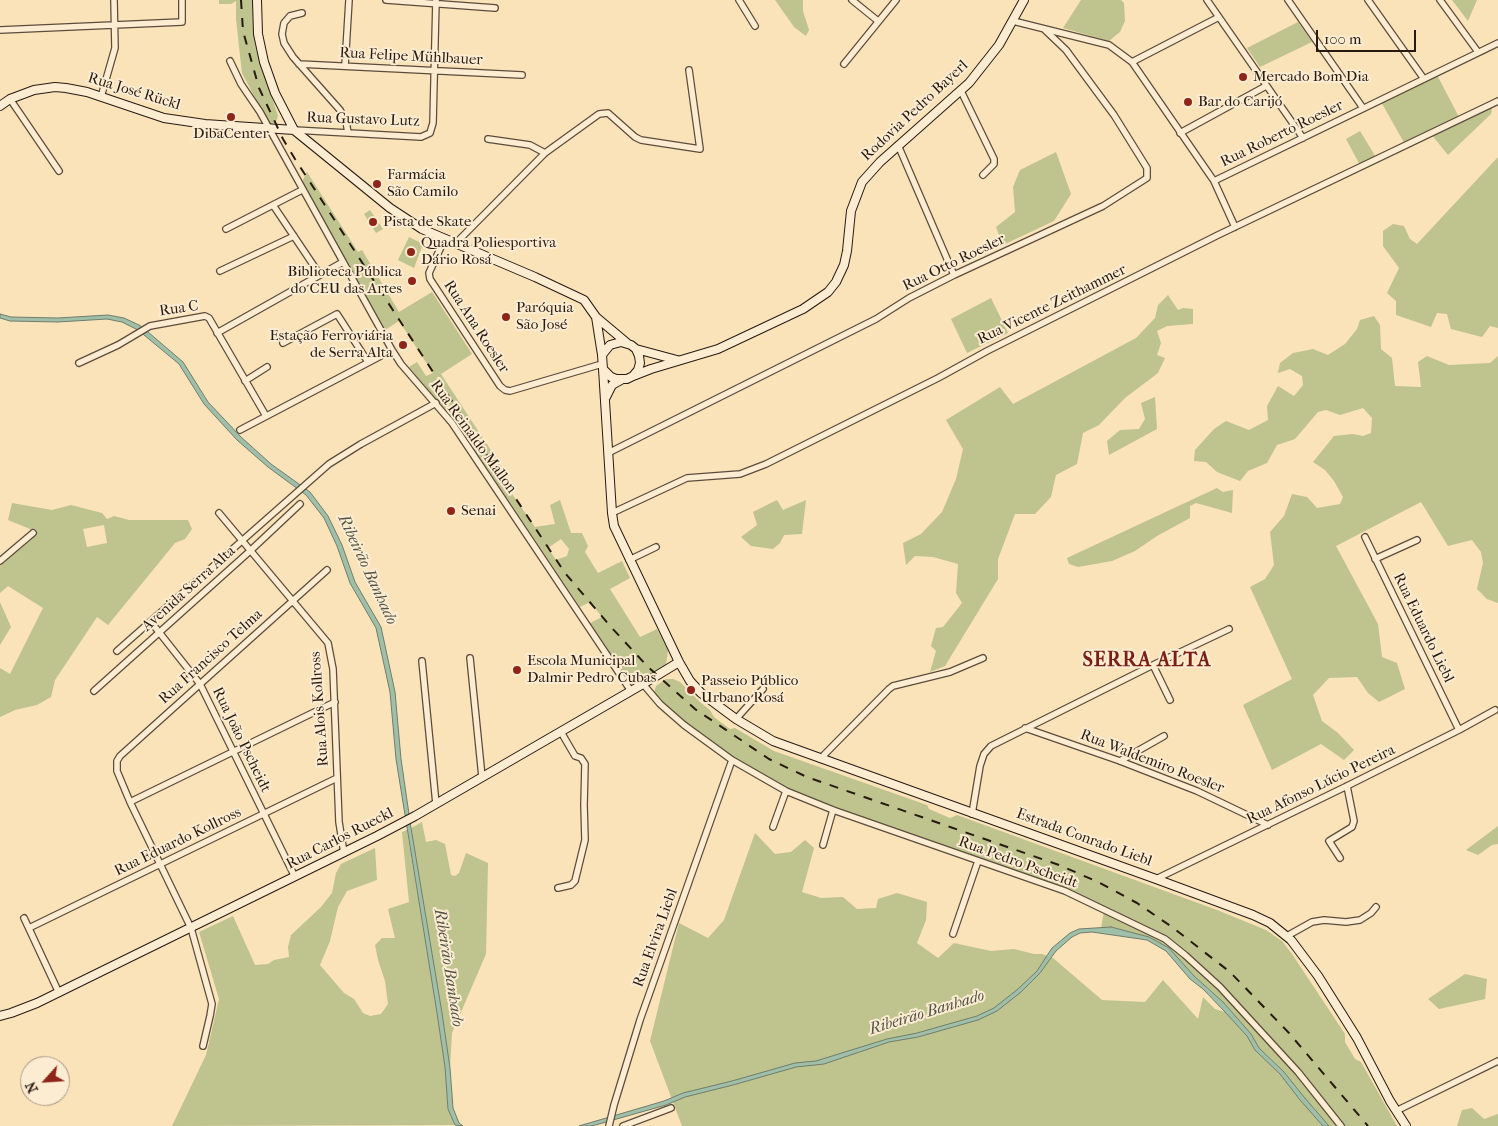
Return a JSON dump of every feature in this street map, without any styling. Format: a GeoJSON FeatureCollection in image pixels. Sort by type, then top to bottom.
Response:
{"type":"FeatureCollection","features":[{"type":"Feature","properties":{"kind":"main road"},"geometry":{"type":"LineString","coordinates":[[257,0],[258,34],[264,62],[275,94],[294,130],[390,208],[422,229],[577,296],[588,304],[596,318],[603,367],[611,377],[621,380]]}},
{"type":"Feature","properties":{"kind":"main road","name":"Rodovia Pedro Bayerl"},"geometry":{"type":"LineString","coordinates":[[633,376],[710,352],[813,304],[828,292],[836,282],[844,265],[851,211],[860,187],[874,168],[961,91],[992,54],[1024,0]]}},
{"type":"Feature","properties":{"kind":"main road","name":"Rua José Rückl"},"geometry":{"type":"LineString","coordinates":[[0,106],[10,99],[34,90],[55,87],[77,89],[164,118],[193,123],[269,130],[294,130]]}},
{"type":"Feature","properties":{"kind":"main road"},"geometry":{"type":"LineString","coordinates":[[596,318],[636,349],[640,363],[638,370],[633,376],[612,385],[604,402]]}},
{"type":"Feature","properties":{"kind":"main road"},"geometry":{"type":"LineString","coordinates":[[602,355],[610,345],[627,343]]}},
{"type":"Feature","properties":{"kind":"main road","name":"Rodovia Pedro Bayerl"},"geometry":{"type":"LineString","coordinates":[[636,349],[681,360]]}},
{"type":"Feature","properties":{"kind":"main road","name":"Estrada Conrado Liebl"},"geometry":{"type":"LineString","coordinates":[[603,367],[614,526],[679,662],[696,688],[736,719],[773,741],[1156,879],[1262,919],[1277,927],[1297,946],[1335,1003],[1357,1038],[1406,1126]]}},
{"type":"Feature","properties":{"kind":"main road","name":"Rua Carlos Rueckl"},"geometry":{"type":"LineString","coordinates":[[0,1016],[24,1009],[58,993],[295,878],[402,823],[679,662]]}},
{"type":"Feature","properties":{"kind":"street"},"geometry":{"type":"LineString","coordinates":[[101,97],[115,48],[114,0]]}},
{"type":"Feature","properties":{"kind":"street"},"geometry":{"type":"LineString","coordinates":[[0,30],[182,22],[182,0]]}},
{"type":"Feature","properties":{"kind":"street"},"geometry":{"type":"LineString","coordinates":[[345,66],[349,0]]}},
{"type":"Feature","properties":{"kind":"street"},"geometry":{"type":"LineString","coordinates":[[386,0],[436,2],[495,8]]}},
{"type":"Feature","properties":{"kind":"street"},"geometry":{"type":"LineString","coordinates":[[739,0],[756,26]]}},
{"type":"Feature","properties":{"kind":"street"},"geometry":{"type":"LineString","coordinates":[[852,0],[878,20]]}},
{"type":"Feature","properties":{"kind":"street"},"geometry":{"type":"LineString","coordinates":[[844,64],[896,0]]}},
{"type":"Feature","properties":{"kind":"street"},"geometry":{"type":"LineString","coordinates":[[1207,0],[1303,138]]}},
{"type":"Feature","properties":{"kind":"street"},"geometry":{"type":"LineString","coordinates":[[1288,0],[1363,108]]}},
{"type":"Feature","properties":{"kind":"street"},"geometry":{"type":"LineString","coordinates":[[1368,0],[1424,79]]}},
{"type":"Feature","properties":{"kind":"street"},"geometry":{"type":"LineString","coordinates":[[1440,0],[1478,52]]}},
{"type":"Feature","properties":{"kind":"street"},"geometry":{"type":"LineString","coordinates":[[434,70],[436,2]]}},
{"type":"Feature","properties":{"kind":"street"},"geometry":{"type":"LineString","coordinates":[[302,13],[290,16],[284,23],[282,34],[288,52],[343,114],[348,133]]}},
{"type":"Feature","properties":{"kind":"street"},"geometry":{"type":"LineString","coordinates":[[1132,62],[1219,17]]}},
{"type":"Feature","properties":{"kind":"street","name":"Rua Roberto Roesler"},"geometry":{"type":"LineString","coordinates":[[1013,21],[1109,45],[1132,62],[1214,181],[1498,42]]}},
{"type":"Feature","properties":{"kind":"street","name":"Rua Otto Roesler"},"geometry":{"type":"LineString","coordinates":[[608,453],[876,319],[909,298],[954,275],[1103,206],[1146,178],[1147,168],[1114,115],[1066,50],[1044,30]]}},
{"type":"Feature","properties":{"kind":"street","name":"Rua Reinaldo Mallon"},"geometry":{"type":"LineString","coordinates":[[230,61],[244,90],[260,112],[392,350],[436,403],[466,444],[631,691]]}},
{"type":"Feature","properties":{"kind":"street","name":"Rua Felipe Mühlbauer"},"geometry":{"type":"LineString","coordinates":[[299,64],[522,75]]}},
{"type":"Feature","properties":{"kind":"street","name":"Rua Gustavo Lutz"},"geometry":{"type":"LineString","coordinates":[[294,130],[421,137],[430,133],[433,123],[434,70]]}},
{"type":"Feature","properties":{"kind":"street"},"geometry":{"type":"LineString","coordinates":[[456,243],[545,153],[599,114],[608,113],[641,140],[700,149],[689,70]]}},
{"type":"Feature","properties":{"kind":"street"},"geometry":{"type":"LineString","coordinates":[[1180,132],[1266,86]]}},
{"type":"Feature","properties":{"kind":"street"},"geometry":{"type":"LineString","coordinates":[[961,91],[994,159],[994,164],[983,175]]}},
{"type":"Feature","properties":{"kind":"street"},"geometry":{"type":"LineString","coordinates":[[10,99],[59,171]]}},
{"type":"Feature","properties":{"kind":"street","name":"Rua Vicente Zeithammer"},"geometry":{"type":"LineString","coordinates":[[612,513],[687,478],[740,474],[759,467],[1234,227],[1498,100]]}},
{"type":"Feature","properties":{"kind":"street"},"geometry":{"type":"LineString","coordinates":[[488,139],[530,145],[545,153]]}},
{"type":"Feature","properties":{"kind":"street"},"geometry":{"type":"LineString","coordinates":[[898,146],[954,275]]}},
{"type":"Feature","properties":{"kind":"street"},"geometry":{"type":"LineString","coordinates":[[1214,181],[1234,227]]}},
{"type":"Feature","properties":{"kind":"street"},"geometry":{"type":"LineString","coordinates":[[226,229],[302,190]]}},
{"type":"Feature","properties":{"kind":"street"},"geometry":{"type":"LineString","coordinates":[[273,205],[320,275]]}},
{"type":"Feature","properties":{"kind":"street"},"geometry":{"type":"LineString","coordinates":[[220,271],[294,236]]}},
{"type":"Feature","properties":{"kind":"street","name":"Rua Ana Roesler"},"geometry":{"type":"LineString","coordinates":[[445,238],[429,274],[430,280],[500,386],[510,391],[603,367]]}},
{"type":"Feature","properties":{"kind":"street"},"geometry":{"type":"LineString","coordinates":[[217,333],[343,262]]}},
{"type":"Feature","properties":{"kind":"street"},"geometry":{"type":"LineString","coordinates":[[283,343],[338,314],[368,362]]}},
{"type":"Feature","properties":{"kind":"street","name":"Rua C"},"geometry":{"type":"LineString","coordinates":[[79,363],[118,345],[146,328],[202,316],[209,318],[266,416]]}},
{"type":"Feature","properties":{"kind":"street"},"geometry":{"type":"LineString","coordinates":[[240,430],[392,350]]}},
{"type":"Feature","properties":{"kind":"street"},"geometry":{"type":"LineString","coordinates":[[245,381],[267,367]]}},
{"type":"Feature","properties":{"kind":"street","name":"Avenida Serra Alta"},"geometry":{"type":"LineString","coordinates":[[117,651],[329,464],[436,403]]}},
{"type":"Feature","properties":{"kind":"street","name":"Avenida Serra Alta"},"geometry":{"type":"LineString","coordinates":[[94,691],[300,504]]}},
{"type":"Feature","properties":{"kind":"street","name":"Rua Alois Kollross"},"geometry":{"type":"LineString","coordinates":[[219,514],[328,643],[332,661],[340,830],[344,853]]}},
{"type":"Feature","properties":{"kind":"street"},"geometry":{"type":"LineString","coordinates":[[0,561],[33,533]]}},
{"type":"Feature","properties":{"kind":"street","name":"Rua Eduardo Liebl"},"geometry":{"type":"LineString","coordinates":[[1365,537],[1460,730]]}},
{"type":"Feature","properties":{"kind":"street"},"geometry":{"type":"LineString","coordinates":[[1375,559],[1417,540]]}},
{"type":"Feature","properties":{"kind":"street"},"geometry":{"type":"LineString","coordinates":[[629,560],[656,546]]}},
{"type":"Feature","properties":{"kind":"street","name":"Rua Francisco Telma"},"geometry":{"type":"LineString","coordinates":[[130,802],[116,766],[120,756],[327,570]]}},
{"type":"Feature","properties":{"kind":"street","name":"Rua João Pscheidt"},"geometry":{"type":"LineString","coordinates":[[151,622],[200,684],[235,752],[295,878]]}},
{"type":"Feature","properties":{"kind":"street"},"geometry":{"type":"LineString","coordinates":[[972,814],[980,766],[984,754],[991,746],[1229,629]]}},
{"type":"Feature","properties":{"kind":"street"},"geometry":{"type":"LineString","coordinates":[[470,658],[482,777]]}},
{"type":"Feature","properties":{"kind":"street"},"geometry":{"type":"LineString","coordinates":[[820,759],[893,686],[950,672],[983,658]]}},
{"type":"Feature","properties":{"kind":"street"},"geometry":{"type":"LineString","coordinates":[[422,661],[436,804]]}},
{"type":"Feature","properties":{"kind":"street"},"geometry":{"type":"LineString","coordinates":[[1153,665],[1170,700]]}},
{"type":"Feature","properties":{"kind":"street","name":"Rua Pedro Pscheidt"},"geometry":{"type":"LineString","coordinates":[[643,684],[660,704],[684,725],[732,760],[786,791],[833,810],[1065,892],[1165,939],[1186,955],[1227,994],[1298,1072],[1341,1126]]}},
{"type":"Feature","properties":{"kind":"street"},"geometry":{"type":"LineString","coordinates":[[736,719],[762,689]]}},
{"type":"Feature","properties":{"kind":"street"},"geometry":{"type":"LineString","coordinates":[[202,1046],[212,1004],[191,928],[130,802],[335,702]]}},
{"type":"Feature","properties":{"kind":"street","name":"Rua Afonso Lúcio Pereira"},"geometry":{"type":"LineString","coordinates":[[1156,879],[1460,730],[1495,710]]}},
{"type":"Feature","properties":{"kind":"street","name":"Rua Waldemiro Roesler"},"geometry":{"type":"LineString","coordinates":[[1025,728],[1196,790],[1268,825]]}},
{"type":"Feature","properties":{"kind":"street"},"geometry":{"type":"LineString","coordinates":[[558,888],[571,885],[575,881],[585,840],[585,764],[581,758],[575,756],[560,732]]}},
{"type":"Feature","properties":{"kind":"street"},"geometry":{"type":"LineString","coordinates":[[1120,761],[1164,736]]}},
{"type":"Feature","properties":{"kind":"street","name":"Rua Elvira Liebl"},"geometry":{"type":"LineString","coordinates":[[610,1125],[614,1105],[640,1020],[732,760]]}},
{"type":"Feature","properties":{"kind":"street","name":"Rua Eduardo Kollross"},"geometry":{"type":"LineString","coordinates":[[29,928],[337,778]]}},
{"type":"Feature","properties":{"kind":"street"},"geometry":{"type":"LineString","coordinates":[[1340,858],[1329,841],[1352,827],[1354,821],[1347,786]]}},
{"type":"Feature","properties":{"kind":"street"},"geometry":{"type":"LineString","coordinates":[[773,827],[786,791]]}},
{"type":"Feature","properties":{"kind":"street"},"geometry":{"type":"LineString","coordinates":[[823,845],[833,810]]}},
{"type":"Feature","properties":{"kind":"street"},"geometry":{"type":"LineString","coordinates":[[953,934],[978,861]]}},
{"type":"Feature","properties":{"kind":"street"},"geometry":{"type":"LineString","coordinates":[[1286,936],[1312,922],[1360,920],[1371,913],[1376,907]]}},
{"type":"Feature","properties":{"kind":"street"},"geometry":{"type":"LineString","coordinates":[[24,918],[58,993]]}},
{"type":"Feature","properties":{"kind":"street"},"geometry":{"type":"LineString","coordinates":[[1396,1111],[1498,1061]]}},
{"type":"Feature","properties":{"kind":"street"},"geometry":{"type":"LineString","coordinates":[[623,1126],[671,1108]]}},
{"type":"Feature","properties":{"kind":"shaded area"},"geometry":{"type":"Polygon","coordinates":[[[219,0],[254,0],[253,16],[256,49],[278,116],[276,122],[269,124],[242,73],[236,1],[231,4],[219,4],[219,0]]]}},
{"type":"Feature","properties":{"kind":"shaded area"},"geometry":{"type":"Polygon","coordinates":[[[775,0],[803,0],[803,11],[809,30],[806,36],[794,27],[775,0]]]}},
{"type":"Feature","properties":{"kind":"shaded area"},"geometry":{"type":"Polygon","coordinates":[[[1081,0],[1121,0],[1124,3],[1125,21],[1120,32],[1109,41],[1063,28],[1081,0]]]}},
{"type":"Feature","properties":{"kind":"shaded area"},"geometry":{"type":"Polygon","coordinates":[[[1452,0],[1477,0],[1468,21],[1452,0]]]}},
{"type":"Feature","properties":{"kind":"shaded area"},"geometry":{"type":"Polygon","coordinates":[[[1298,22],[1312,42],[1260,67],[1247,48],[1298,22]]]}},
{"type":"Feature","properties":{"kind":"shaded area"},"geometry":{"type":"Polygon","coordinates":[[[1436,73],[1460,119],[1493,103],[1491,114],[1448,155],[1431,134],[1406,146],[1380,100],[1436,73]]]}},
{"type":"Feature","properties":{"kind":"shaded area"},"geometry":{"type":"Polygon","coordinates":[[[1360,131],[1377,159],[1361,167],[1346,139],[1360,131]]]}},
{"type":"Feature","properties":{"kind":"shaded area"},"geometry":{"type":"Polygon","coordinates":[[[1056,152],[1071,194],[1054,221],[1003,245],[996,227],[1015,212],[1013,187],[1020,170],[1056,152]]]}},
{"type":"Feature","properties":{"kind":"shaded area"},"geometry":{"type":"Polygon","coordinates":[[[1498,157],[1498,328],[1490,326],[1482,337],[1451,329],[1447,314],[1437,313],[1431,327],[1396,315],[1396,301],[1387,293],[1399,268],[1383,246],[1383,231],[1393,224],[1404,226],[1410,239],[1417,244],[1498,157]]]}},
{"type":"Feature","properties":{"kind":"shaded area"},"geometry":{"type":"Polygon","coordinates":[[[307,172],[358,252],[362,250],[399,312],[432,292],[472,354],[441,374],[507,475],[510,491],[535,527],[555,524],[550,505],[560,500],[571,533],[582,533],[588,546],[585,552],[598,573],[622,561],[630,578],[610,589],[640,637],[657,629],[668,650],[666,665],[662,671],[635,685],[628,680],[590,623],[602,617],[590,602],[580,607],[458,425],[409,367],[417,362],[426,376],[433,373],[399,321],[385,330],[302,182],[307,172]],[[561,539],[548,548],[556,560],[567,556],[569,549],[561,539]]]}},
{"type":"Feature","properties":{"kind":"shaded area","name":"Pista de Skate"},"geometry":{"type":"Polygon","coordinates":[[[370,210],[383,229],[376,233],[364,214],[370,210]]]}},
{"type":"Feature","properties":{"kind":"shaded area","name":"Quadra Poliesportiva Dário Rosá"},"geometry":{"type":"Polygon","coordinates":[[[409,237],[423,244],[414,268],[398,260],[409,237]]]}},
{"type":"Feature","properties":{"kind":"shaded area"},"geometry":{"type":"Polygon","coordinates":[[[1168,295],[1178,310],[1183,308],[1193,309],[1193,324],[1167,326],[1157,331],[1161,343],[1157,355],[1165,358],[1158,373],[1125,398],[1099,425],[1083,433],[1077,464],[1056,475],[1051,497],[1035,514],[1015,514],[998,559],[998,579],[945,666],[930,672],[936,651],[931,646],[936,628],[943,627],[962,603],[956,593],[958,564],[933,557],[915,556],[906,565],[903,543],[921,534],[942,512],[956,479],[963,449],[946,420],[1000,387],[1013,404],[1136,338],[1155,318],[1158,305],[1168,295]]]}},
{"type":"Feature","properties":{"kind":"shaded area"},"geometry":{"type":"Polygon","coordinates":[[[991,298],[1008,333],[967,353],[951,319],[991,298]]]}},
{"type":"Feature","properties":{"kind":"shaded area"},"geometry":{"type":"Polygon","coordinates":[[[0,314],[11,317],[58,318],[108,315],[124,318],[141,326],[183,362],[208,402],[241,437],[271,464],[310,492],[328,516],[342,545],[355,582],[381,627],[395,692],[401,759],[442,1013],[450,1068],[453,1108],[459,1123],[463,1126],[455,1125],[448,1109],[445,1067],[437,1013],[396,759],[390,692],[376,628],[350,583],[337,546],[324,518],[306,495],[268,467],[237,440],[204,404],[179,364],[138,330],[122,322],[107,319],[58,322],[10,321],[0,318],[0,314]]]}},
{"type":"Feature","properties":{"kind":"shaded area"},"geometry":{"type":"Polygon","coordinates":[[[1374,316],[1380,325],[1381,349],[1392,358],[1395,386],[1421,387],[1418,362],[1427,356],[1449,365],[1490,363],[1498,356],[1498,603],[1487,599],[1477,589],[1483,563],[1481,552],[1472,540],[1448,546],[1421,502],[1336,546],[1378,624],[1382,657],[1397,663],[1405,689],[1379,702],[1368,693],[1357,677],[1329,678],[1313,695],[1322,721],[1338,733],[1354,750],[1344,760],[1321,744],[1272,770],[1243,705],[1292,679],[1250,587],[1265,579],[1274,565],[1270,532],[1284,516],[1292,494],[1307,497],[1317,508],[1340,504],[1343,497],[1334,481],[1325,470],[1313,462],[1334,436],[1353,434],[1363,436],[1371,433],[1372,418],[1363,408],[1340,415],[1326,410],[1318,412],[1295,439],[1277,445],[1267,463],[1248,471],[1240,481],[1217,472],[1206,462],[1194,461],[1195,450],[1214,429],[1226,421],[1249,430],[1268,420],[1267,406],[1278,386],[1294,396],[1303,385],[1302,376],[1290,369],[1278,373],[1280,363],[1293,353],[1313,349],[1328,355],[1345,344],[1357,329],[1360,320],[1374,316]]]}},
{"type":"Feature","properties":{"kind":"shaded area"},"geometry":{"type":"Polygon","coordinates":[[[1155,397],[1157,429],[1109,455],[1107,441],[1120,430],[1139,429],[1145,419],[1141,403],[1155,397]]]}},
{"type":"Feature","properties":{"kind":"shaded area"},"geometry":{"type":"Polygon","coordinates":[[[1217,488],[1223,492],[1233,490],[1232,513],[1196,503],[1190,506],[1190,518],[1157,536],[1135,551],[1112,561],[1078,567],[1069,564],[1067,558],[1217,488]]]}},
{"type":"Feature","properties":{"kind":"shaded area"},"geometry":{"type":"Polygon","coordinates":[[[777,500],[783,510],[806,500],[802,534],[784,535],[780,543],[773,549],[751,546],[741,537],[757,525],[753,512],[777,500]]]}},
{"type":"Feature","properties":{"kind":"shaded area"},"geometry":{"type":"Polygon","coordinates":[[[12,503],[52,510],[71,505],[102,513],[107,519],[114,516],[129,520],[188,520],[192,529],[185,539],[175,543],[108,625],[97,617],[55,680],[51,697],[37,705],[15,710],[0,717],[0,668],[10,674],[43,608],[8,586],[0,593],[0,566],[31,540],[30,529],[8,520],[12,503]],[[104,525],[83,529],[87,547],[107,543],[104,525]]]}},
{"type":"Feature","properties":{"kind":"shaded area"},"geometry":{"type":"Polygon","coordinates":[[[0,602],[11,627],[0,645],[0,602]]]}},
{"type":"Feature","properties":{"kind":"shaded area"},"geometry":{"type":"Polygon","coordinates":[[[666,679],[680,682],[710,710],[714,717],[730,729],[735,728],[774,751],[927,805],[929,809],[950,818],[957,815],[1217,910],[1266,930],[1282,941],[1292,954],[1345,1034],[1345,1042],[1355,1059],[1361,1062],[1397,1126],[1329,1126],[1284,1072],[1259,1048],[1251,1034],[1223,1002],[1194,976],[1169,948],[1149,937],[1111,928],[1101,928],[1104,911],[1065,891],[786,791],[697,735],[653,696],[656,686],[666,679]]]}},
{"type":"Feature","properties":{"kind":"shaded area"},"geometry":{"type":"Polygon","coordinates":[[[422,822],[426,842],[436,840],[445,844],[451,875],[455,876],[459,873],[466,853],[488,863],[486,954],[452,1033],[450,1068],[411,828],[422,822]]]}},
{"type":"Feature","properties":{"kind":"shaded area"},"geometry":{"type":"Polygon","coordinates":[[[1498,826],[1498,844],[1492,845],[1478,855],[1466,850],[1498,826]]]}},
{"type":"Feature","properties":{"kind":"shaded area"},"geometry":{"type":"Polygon","coordinates":[[[407,830],[445,1067],[448,1109],[455,1125],[172,1126],[206,1055],[219,999],[199,932],[233,916],[255,965],[268,964],[274,960],[289,957],[288,947],[291,935],[321,907],[332,893],[336,873],[341,864],[375,848],[377,880],[347,891],[338,907],[330,941],[320,965],[344,993],[354,999],[363,1013],[370,1016],[381,1014],[388,1004],[385,981],[375,945],[382,938],[395,938],[388,909],[409,902],[402,832],[407,830]]]}},
{"type":"Feature","properties":{"kind":"shaded area"},"geometry":{"type":"Polygon","coordinates":[[[755,833],[775,854],[791,852],[805,840],[814,848],[802,892],[821,898],[843,897],[857,909],[876,908],[878,899],[897,893],[927,902],[926,920],[917,943],[938,958],[954,943],[991,951],[1014,949],[1042,954],[1053,958],[1102,1000],[1145,1002],[1163,980],[1198,1019],[1203,997],[1215,1009],[1225,1012],[1247,1036],[1255,1050],[1280,1074],[1323,1126],[682,1126],[650,1041],[679,923],[708,938],[724,920],[755,833]]]}},
{"type":"Feature","properties":{"kind":"shaded area"},"geometry":{"type":"Polygon","coordinates":[[[1111,927],[1149,937],[1169,948],[1194,976],[1223,1002],[1251,1034],[1259,1048],[1284,1072],[1329,1126],[1323,1126],[1280,1074],[1255,1050],[1247,1036],[1203,989],[1190,979],[1166,951],[1147,940],[1092,932],[1080,933],[1072,937],[1056,951],[1040,973],[1021,992],[997,1011],[978,1020],[918,1037],[889,1042],[824,1064],[796,1067],[685,1097],[666,1105],[592,1126],[579,1126],[664,1101],[683,1093],[795,1063],[816,1061],[887,1039],[917,1033],[977,1016],[994,1008],[1018,989],[1037,971],[1052,948],[1070,933],[1079,929],[1111,927]]]}},
{"type":"Feature","properties":{"kind":"shaded area"},"geometry":{"type":"Polygon","coordinates":[[[1465,974],[1487,979],[1485,999],[1439,1009],[1428,999],[1465,974]]]}},
{"type":"Feature","properties":{"kind":"shaded area"},"geometry":{"type":"Polygon","coordinates":[[[1472,1108],[1484,1119],[1498,1114],[1498,1126],[1457,1126],[1462,1110],[1472,1108]]]}},
{"type":"Feature","properties":{"kind":"railway"},"geometry":{"type":"LineString","coordinates":[[241,0],[243,31],[259,88],[283,139],[295,159],[565,573],[648,667],[695,709],[769,759],[807,777],[1059,865],[1098,882],[1137,903],[1172,927],[1230,972],[1289,1033],[1368,1126]]}},
{"type":"Feature","properties":{"kind":"place","name":"Mercado Bom Dia"},"geometry":{"type":"Point","coordinates":[1243,77]}},
{"type":"Feature","properties":{"kind":"place","name":"Bar do Carijó"},"geometry":{"type":"Point","coordinates":[1188,102]}},
{"type":"Feature","properties":{"kind":"place","name":"DibaCenter"},"geometry":{"type":"Point","coordinates":[231,117]}},
{"type":"Feature","properties":{"kind":"place","name":"Farmácia São Camilo"},"geometry":{"type":"Point","coordinates":[377,184]}},
{"type":"Feature","properties":{"kind":"place","name":"Pista de Skate"},"geometry":{"type":"Point","coordinates":[373,222]}},
{"type":"Feature","properties":{"kind":"place","name":"Quadra Poliesportiva Dário Rosá"},"geometry":{"type":"Point","coordinates":[411,252]}},
{"type":"Feature","properties":{"kind":"place","name":"Biblioteca Pública do CEU das Artes"},"geometry":{"type":"Point","coordinates":[412,281]}},
{"type":"Feature","properties":{"kind":"place","name":"Paróquia São José"},"geometry":{"type":"Point","coordinates":[506,317]}},
{"type":"Feature","properties":{"kind":"place","name":"Estação Ferroviária de Serra Alta"},"geometry":{"type":"Point","coordinates":[403,345]}},
{"type":"Feature","properties":{"kind":"place","name":"Senai"},"geometry":{"type":"Point","coordinates":[451,511]}},
{"type":"Feature","properties":{"kind":"place","name":"Escola Municipal Dalmir Pedro Cubas"},"geometry":{"type":"Point","coordinates":[517,670]}},
{"type":"Feature","properties":{"kind":"place","name":"Passeio Público Urbano Rosá"},"geometry":{"type":"Point","coordinates":[691,690]}},
{"type":"Feature","properties":{"kind":"district","name":"SERRA ALTA"},"geometry":{"type":"Point","coordinates":[1147,661]}},
{"type":"Feature","properties":{"kind":"water label","name":"Ribeirão Banhado"},"geometry":{"type":"Point","coordinates":[367,570]}},
{"type":"Feature","properties":{"kind":"water label","name":"Ribeirão Banhado"},"geometry":{"type":"Point","coordinates":[448,968]}},
{"type":"Feature","properties":{"kind":"water label","name":"Ribeirão Banhado"},"geometry":{"type":"Point","coordinates":[927,1013]}}]}
